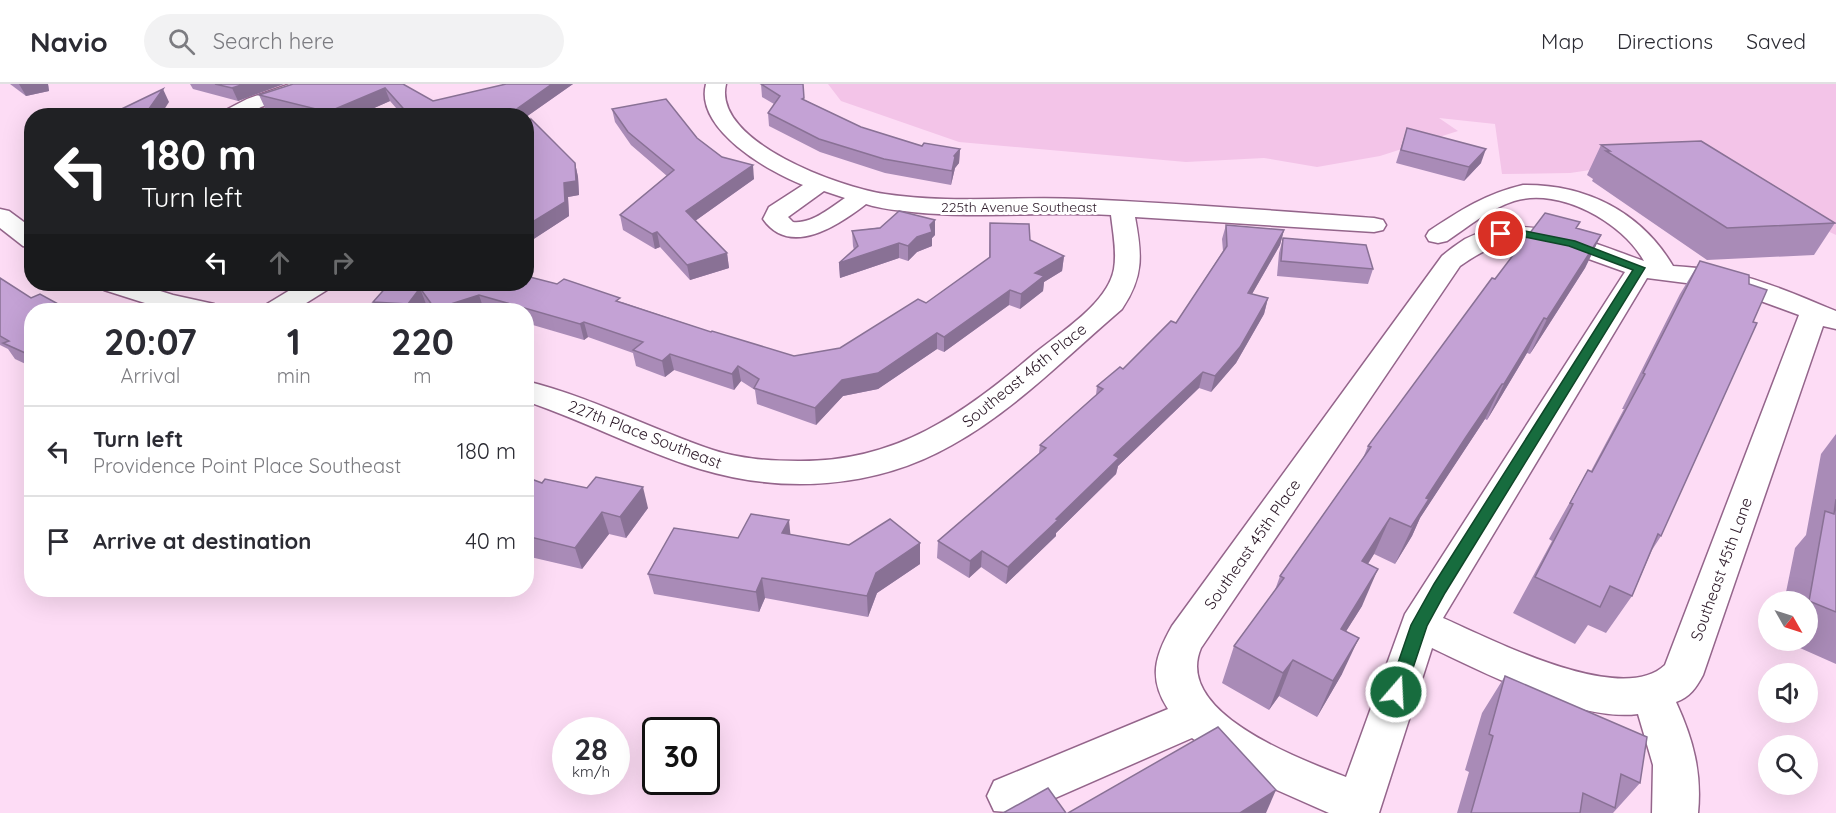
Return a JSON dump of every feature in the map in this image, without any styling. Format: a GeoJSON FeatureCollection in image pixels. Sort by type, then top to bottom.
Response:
{"type":"FeatureCollection","features":[{"type":"Feature","properties":{"kind":"street"},"geometry":{"type":"LineString","coordinates":[[244,108],[309,84]]}},
{"type":"Feature","properties":{"kind":"street","name":"225th Avenue Southeast"},"geometry":{"type":"LineString","coordinates":[[716,84],[714,92],[719,110],[732,131],[757,152],[821,183],[880,201],[945,208],[1078,206],[1374,225]]}},
{"type":"Feature","properties":{"kind":"street"},"geometry":{"type":"LineString","coordinates":[[821,183],[778,212],[775,219],[779,224],[788,228],[813,228],[825,223],[862,196]]}},
{"type":"Feature","properties":{"kind":"street"},"geometry":{"type":"LineString","coordinates":[[1357,808],[1419,625],[1446,579],[1652,271],[1644,242],[1613,216],[1579,199],[1561,194],[1530,191],[1505,196],[1438,236]]}},
{"type":"Feature","properties":{"kind":"street","name":"Southeast 46th Place"},"geometry":{"type":"LineString","coordinates":[[802,473],[869,465],[907,454],[973,418],[1112,303],[1122,290],[1129,263],[1122,209]]}},
{"type":"Feature","properties":{"kind":"street"},"geometry":{"type":"LineString","coordinates":[[7,213],[24,233]]}},
{"type":"Feature","properties":{"kind":"street","name":"Southeast 45th Place"},"geometry":{"type":"LineString","coordinates":[[1357,808],[1239,750],[1198,716],[1179,688],[1174,668],[1186,637],[1451,261],[1467,246],[1482,238],[1501,234],[1549,238],[1652,271]]}},
{"type":"Feature","properties":{"kind":"street"},"geometry":{"type":"LineString","coordinates":[[1652,271],[1716,278],[1740,284],[1825,316]]}},
{"type":"Feature","properties":{"kind":"street"},"geometry":{"type":"LineString","coordinates":[[134,291],[171,303]]}},
{"type":"Feature","properties":{"kind":"street"},"geometry":{"type":"LineString","coordinates":[[288,303],[307,291]]}},
{"type":"Feature","properties":{"kind":"street","name":"Southeast 45th Lane"},"geometry":{"type":"LineString","coordinates":[[1651,694],[1671,686],[1682,675],[1825,316]]}},
{"type":"Feature","properties":{"kind":"street","name":"227th Place Southeast"},"geometry":{"type":"LineString","coordinates":[[534,393],[566,403],[694,455],[731,466],[802,473]]}},
{"type":"Feature","properties":{"kind":"street"},"geometry":{"type":"LineString","coordinates":[[1419,625],[1515,666],[1583,690],[1620,697],[1651,694],[1675,756],[1679,786],[1675,813]]}},
{"type":"Feature","properties":{"kind":"street"},"geometry":{"type":"LineString","coordinates":[[1010,796],[1198,716]]}},
{"type":"Feature","properties":{"kind":"shaded area"},"geometry":{"type":"Polygon","coordinates":[[[828,84],[1836,84],[1836,235],[1685,164],[1664,159],[1570,173],[1502,174],[1495,124],[1439,118],[1458,131],[1380,156],[1317,167],[1264,158],[1186,162],[959,142],[841,101],[828,84]]]}},
{"type":"Feature","properties":{"kind":"building"},"geometry":{"type":"Polygon","coordinates":[[[215,84],[244,84],[232,88],[215,84]]]}},
{"type":"Feature","properties":{"kind":"building"},"geometry":{"type":"Polygon","coordinates":[[[293,84],[403,84],[433,101],[506,84],[552,84],[518,108],[403,108],[385,88],[338,108],[312,108],[259,95],[293,84]]]}},
{"type":"Feature","properties":{"kind":"building"},"geometry":{"type":"Polygon","coordinates":[[[761,84],[803,84],[804,98],[802,99],[861,127],[922,146],[924,143],[960,149],[954,156],[952,171],[884,159],[819,139],[768,113],[780,96],[761,84]]]}},
{"type":"Feature","properties":{"kind":"building"},"geometry":{"type":"Polygon","coordinates":[[[163,89],[150,108],[124,108],[163,89]]]}},
{"type":"Feature","properties":{"kind":"building"},"geometry":{"type":"Polygon","coordinates":[[[666,99],[697,138],[722,157],[753,165],[686,211],[727,253],[687,265],[657,232],[652,234],[620,215],[674,170],[628,132],[612,109],[666,99]]]}},
{"type":"Feature","properties":{"kind":"building"},"geometry":{"type":"Polygon","coordinates":[[[534,122],[575,163],[576,181],[564,183],[565,202],[534,221],[534,122]]]}},
{"type":"Feature","properties":{"kind":"building"},"geometry":{"type":"Polygon","coordinates":[[[1407,128],[1486,149],[1469,167],[1401,150],[1407,128]]]}},
{"type":"Feature","properties":{"kind":"building"},"geometry":{"type":"Polygon","coordinates":[[[1701,141],[1835,223],[1727,228],[1606,151],[1610,151],[1601,145],[1701,141]]]}},
{"type":"Feature","properties":{"kind":"building"},"geometry":{"type":"Polygon","coordinates":[[[899,211],[935,220],[930,225],[932,232],[917,237],[908,246],[899,243],[839,263],[858,246],[852,231],[880,228],[899,211]]]}},
{"type":"Feature","properties":{"kind":"building"},"geometry":{"type":"Polygon","coordinates":[[[1545,213],[1580,222],[1576,228],[1601,235],[1426,498],[1429,499],[1411,527],[1390,518],[1362,561],[1378,569],[1341,629],[1359,638],[1333,681],[1293,660],[1283,673],[1234,646],[1284,578],[1280,576],[1371,447],[1368,446],[1492,278],[1495,279],[1545,213]]]}},
{"type":"Feature","properties":{"kind":"building"},"geometry":{"type":"Polygon","coordinates":[[[990,223],[1029,224],[1030,240],[1064,256],[1035,273],[1044,276],[1021,294],[1010,290],[944,337],[937,333],[878,373],[842,380],[815,408],[754,388],[759,379],[738,366],[732,374],[670,354],[662,361],[633,350],[643,342],[584,322],[580,324],[534,311],[534,303],[507,303],[479,295],[454,303],[431,303],[422,291],[534,291],[534,278],[557,284],[564,279],[620,298],[616,301],[794,356],[840,348],[918,299],[926,303],[990,257],[990,223]]]}},
{"type":"Feature","properties":{"kind":"building"},"geometry":{"type":"Polygon","coordinates":[[[1226,225],[1284,230],[1248,293],[1268,298],[1240,347],[1215,376],[1203,372],[1114,455],[1119,458],[1008,567],[982,551],[970,561],[938,541],[1046,448],[1040,445],[1103,389],[1097,386],[1120,367],[1123,369],[1171,321],[1176,323],[1227,246],[1226,225]]]}},
{"type":"Feature","properties":{"kind":"building"},"geometry":{"type":"Polygon","coordinates":[[[1283,238],[1366,245],[1373,269],[1281,261],[1283,238]]]}},
{"type":"Feature","properties":{"kind":"building"},"geometry":{"type":"Polygon","coordinates":[[[1700,261],[1749,275],[1749,284],[1767,290],[1753,322],[1757,323],[1661,536],[1658,534],[1632,596],[1610,586],[1600,607],[1535,577],[1573,504],[1570,503],[1588,470],[1592,472],[1645,374],[1643,373],[1700,261]]]}},
{"type":"Feature","properties":{"kind":"building"},"geometry":{"type":"Polygon","coordinates":[[[0,278],[31,298],[40,294],[56,303],[24,303],[24,352],[3,343],[9,341],[0,336],[0,278]]]}},
{"type":"Feature","properties":{"kind":"building"},"geometry":{"type":"Polygon","coordinates":[[[383,291],[418,291],[409,303],[373,302],[383,291]]]}},
{"type":"Feature","properties":{"kind":"building"},"geometry":{"type":"Polygon","coordinates":[[[596,477],[643,487],[620,517],[602,512],[575,548],[534,538],[534,480],[542,483],[545,479],[587,488],[596,477]]]}},
{"type":"Feature","properties":{"kind":"building"},"geometry":{"type":"Polygon","coordinates":[[[1836,499],[1836,612],[1818,605],[1818,591],[1811,591],[1825,511],[1834,514],[1836,499]]]}},
{"type":"Feature","properties":{"kind":"building"},"geometry":{"type":"Polygon","coordinates":[[[751,514],[789,520],[782,533],[849,545],[890,519],[920,543],[876,573],[867,596],[762,578],[756,592],[648,574],[674,528],[738,538],[751,514]]]}},
{"type":"Feature","properties":{"kind":"building"},"geometry":{"type":"Polygon","coordinates":[[[1505,676],[1647,737],[1640,783],[1621,774],[1615,808],[1583,793],[1580,813],[1471,813],[1493,736],[1489,734],[1505,676]]]}},
{"type":"Feature","properties":{"kind":"building"},"geometry":{"type":"Polygon","coordinates":[[[1218,727],[1276,790],[1240,813],[1068,813],[1218,727]]]}},
{"type":"Feature","properties":{"kind":"building"},"geometry":{"type":"Polygon","coordinates":[[[1048,788],[1066,813],[1003,813],[1048,788]]]}},
{"type":"Feature","properties":{"kind":"route"},"geometry":{"type":"LineString","coordinates":[[1396,692],[1419,625],[1640,268],[1549,238],[1525,234],[1501,234]]}}]}
